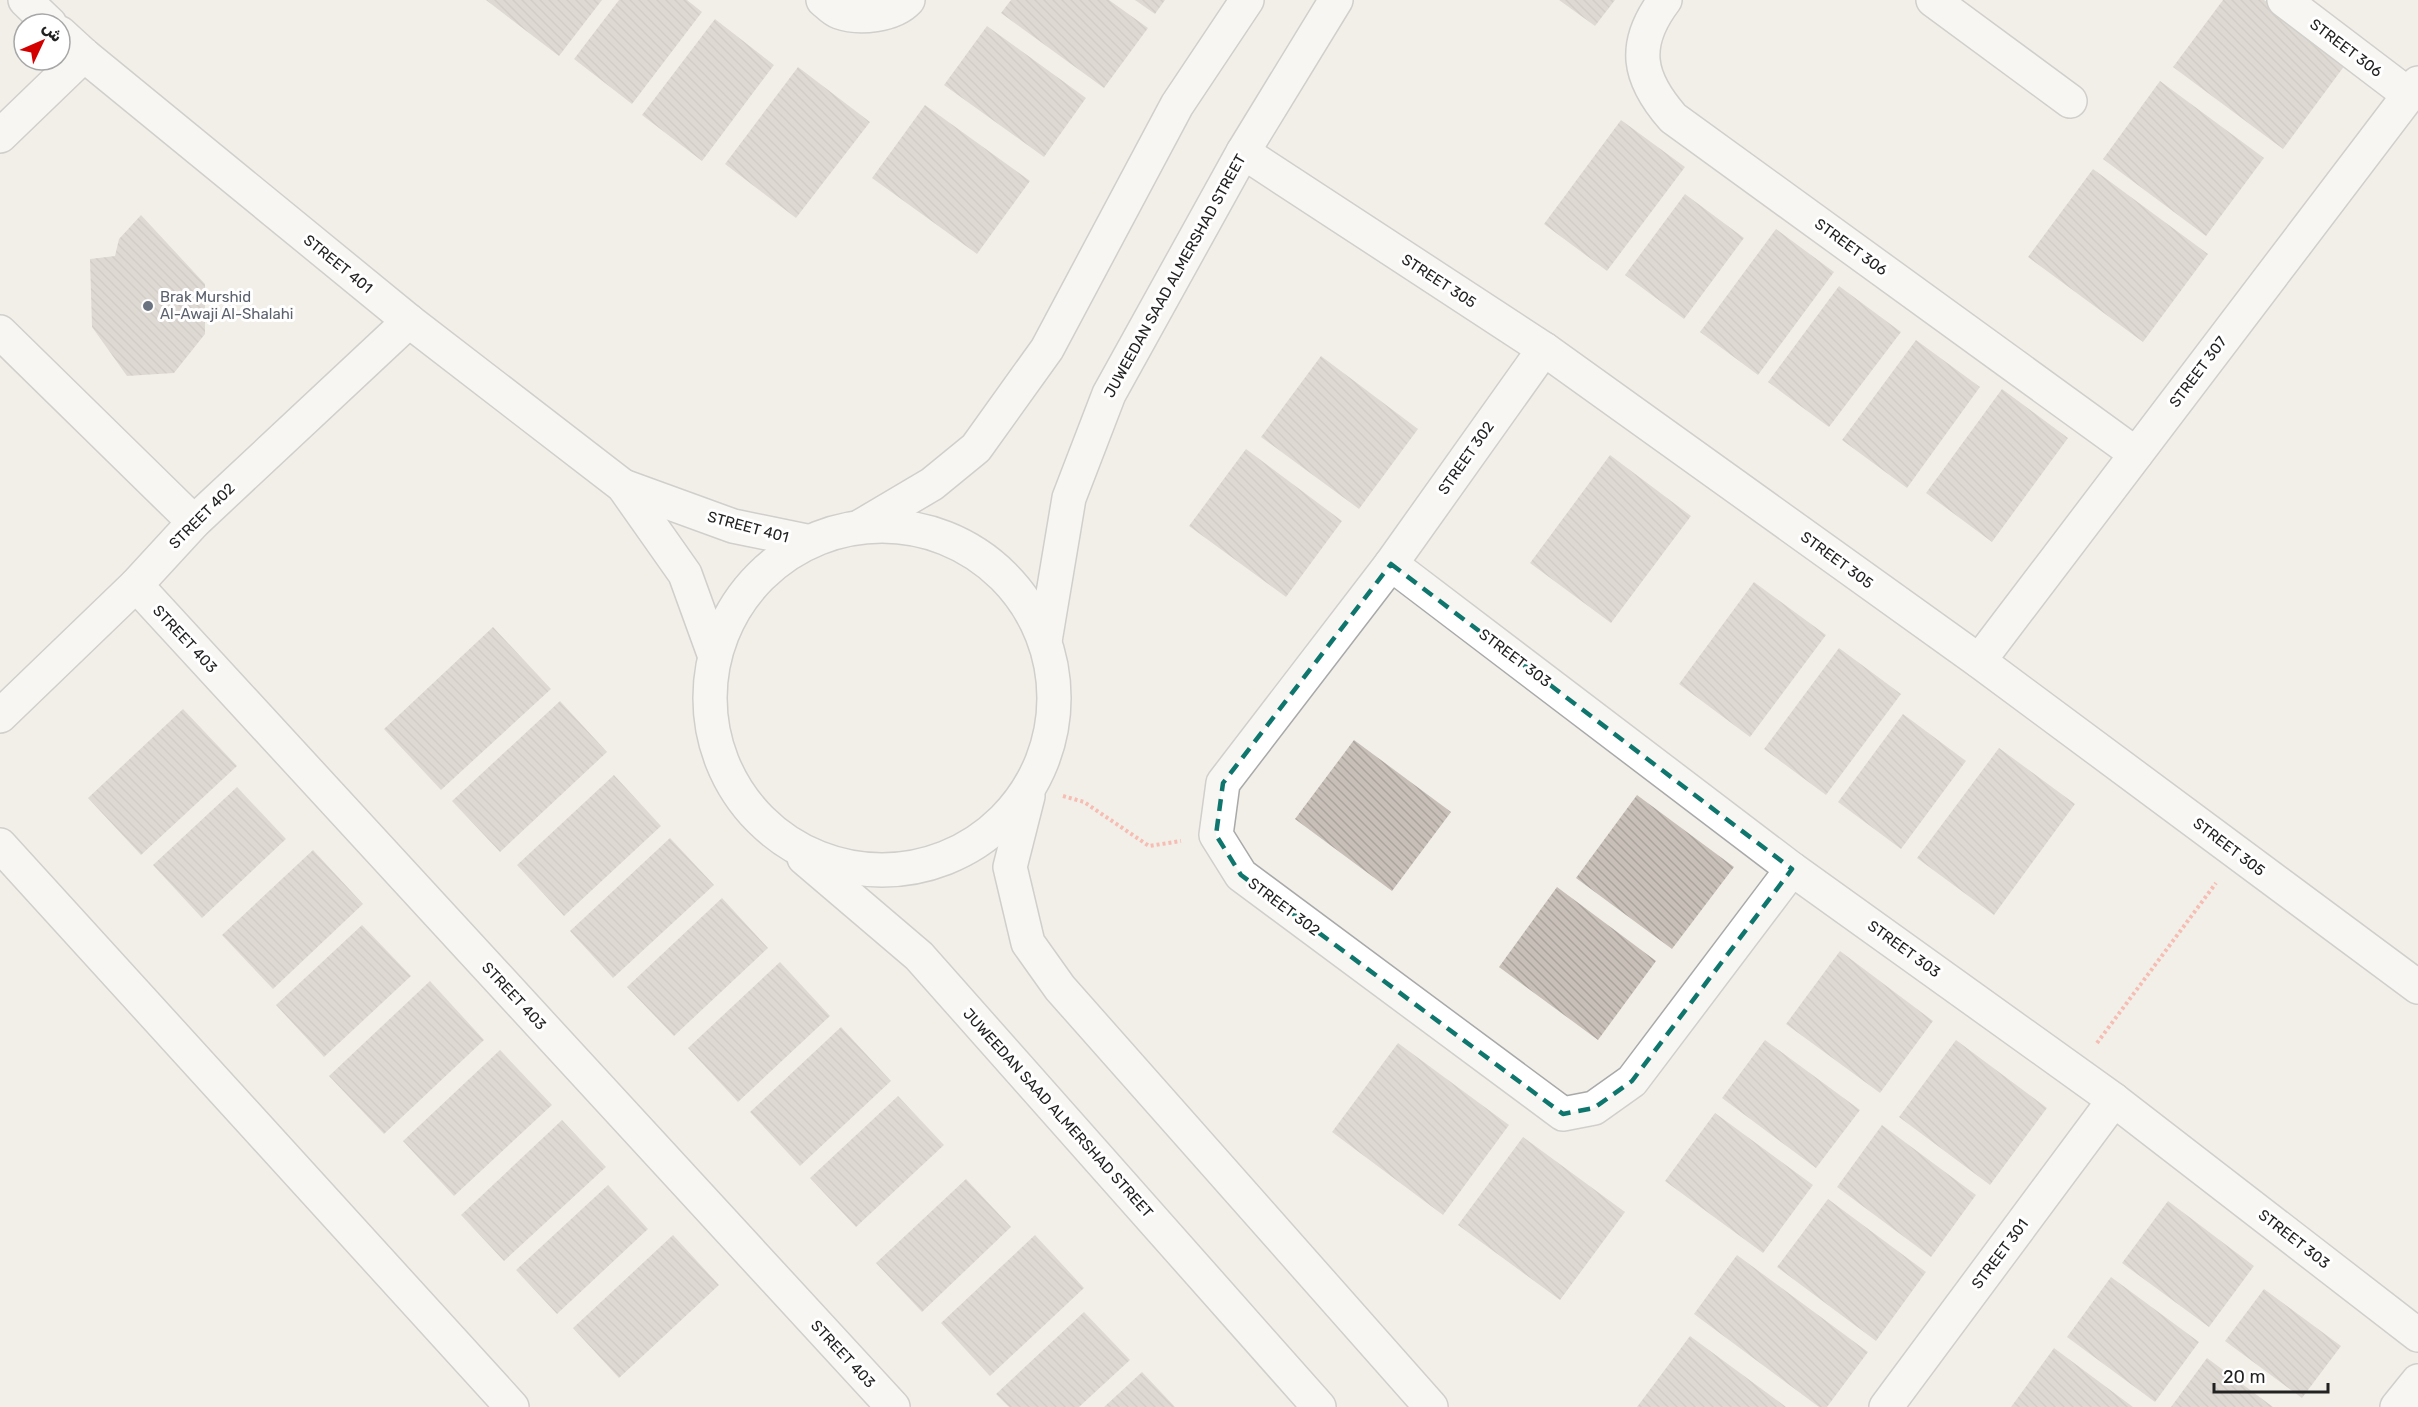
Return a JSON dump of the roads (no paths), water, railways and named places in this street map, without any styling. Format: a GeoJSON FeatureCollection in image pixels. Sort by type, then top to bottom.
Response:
{"type":"FeatureCollection","features":[{"type":"Feature","properties":{"kind":"street"},"geometry":{"type":"LineString","coordinates":[[25,0],[38,12]]}},
{"type":"Feature","properties":{"kind":"street"},"geometry":{"type":"LineString","coordinates":[[823,0],[838,12],[875,16],[902,6],[908,0]]}},
{"type":"Feature","properties":{"kind":"street"},"geometry":{"type":"LineString","coordinates":[[1030,786],[999,825],[961,851],[917,867],[872,870],[826,861],[780,837],[744,801],[719,756],[709,706],[714,654],[733,608],[765,570],[806,542],[861,526],[932,484],[976,448],[1047,349],[1177,105],[1246,0]]}},
{"type":"Feature","properties":{"kind":"street","name":"JUWEEDAN SAAD ALMERSHAD STREET"},"geometry":{"type":"LineString","coordinates":[[1045,641],[1070,498],[1109,394],[1243,152],[1336,0]]}},
{"type":"Feature","properties":{"kind":"street","name":"STREET 306"},"geometry":{"type":"LineString","coordinates":[[1665,0],[1644,38],[1643,68],[1653,96],[1673,118],[2136,454]]}},
{"type":"Feature","properties":{"kind":"street"},"geometry":{"type":"LineString","coordinates":[[1933,0],[2070,100]]}},
{"type":"Feature","properties":{"kind":"street","name":"STREET 306"},"geometry":{"type":"LineString","coordinates":[[2284,0],[2414,89]]}},
{"type":"Feature","properties":{"kind":"street","name":"STREET 401"},"geometry":{"type":"LineString","coordinates":[[72,44],[409,321],[623,486],[685,574],[714,654]]}},
{"type":"Feature","properties":{"kind":"street"},"geometry":{"type":"LineString","coordinates":[[0,136],[84,55]]}},
{"type":"Feature","properties":{"kind":"street","name":"STREET 307"},"geometry":{"type":"LineString","coordinates":[[1979,661],[2414,89]]}},
{"type":"Feature","properties":{"kind":"street","name":"STREET 305"},"geometry":{"type":"LineString","coordinates":[[1243,152],[1544,349],[1979,661],[2418,987]]}},
{"type":"Feature","properties":{"kind":"street","name":"STREET 402"},"geometry":{"type":"LineString","coordinates":[[0,716],[136,585],[194,522],[409,321]]}},
{"type":"Feature","properties":{"kind":"street"},"geometry":{"type":"LineString","coordinates":[[0,332],[194,522]]}},
{"type":"Feature","properties":{"kind":"street","name":"STREET 302"},"geometry":{"type":"LineString","coordinates":[[1544,349],[1391,564],[1223,783],[1216,835],[1241,875],[1563,1114],[1594,1108],[1632,1081],[1792,869]]}},
{"type":"Feature","properties":{"kind":"street","name":"STREET 401"},"geometry":{"type":"LineString","coordinates":[[623,486],[734,526],[806,542]]}},
{"type":"Feature","properties":{"kind":"street"},"geometry":{"type":"LineString","coordinates":[[861,526],[918,529],[972,551],[1016,590],[1045,641],[1054,690],[1049,740],[1030,786],[1010,867],[1028,944],[1060,988],[1431,1407]]}},
{"type":"Feature","properties":{"kind":"street","name":"STREET 303"},"geometry":{"type":"LineString","coordinates":[[1391,564],[1792,869],[2114,1100],[2418,1335]]}},
{"type":"Feature","properties":{"kind":"street","name":"STREET 403"},"geometry":{"type":"LineString","coordinates":[[136,585],[892,1407]]}},
{"type":"Feature","properties":{"kind":"street","name":"JUWEEDAN SAAD ALMERSHAD STREET"},"geometry":{"type":"LineString","coordinates":[[780,837],[919,956],[1319,1407]]}},
{"type":"Feature","properties":{"kind":"street"},"geometry":{"type":"LineString","coordinates":[[0,845],[512,1407]]}},
{"type":"Feature","properties":{"kind":"street","name":"STREET 301"},"geometry":{"type":"LineString","coordinates":[[1886,1407],[2114,1100]]}},
{"type":"Feature","properties":{"kind":"street"},"geometry":{"type":"LineString","coordinates":[[2397,1407],[2418,1381]]}},
{"type":"Feature","properties":{"kind":"place","name":"Brak Murshid Al-Awaji Al-Shalahi"},"geometry":{"type":"Point","coordinates":[148,306]}}]}
